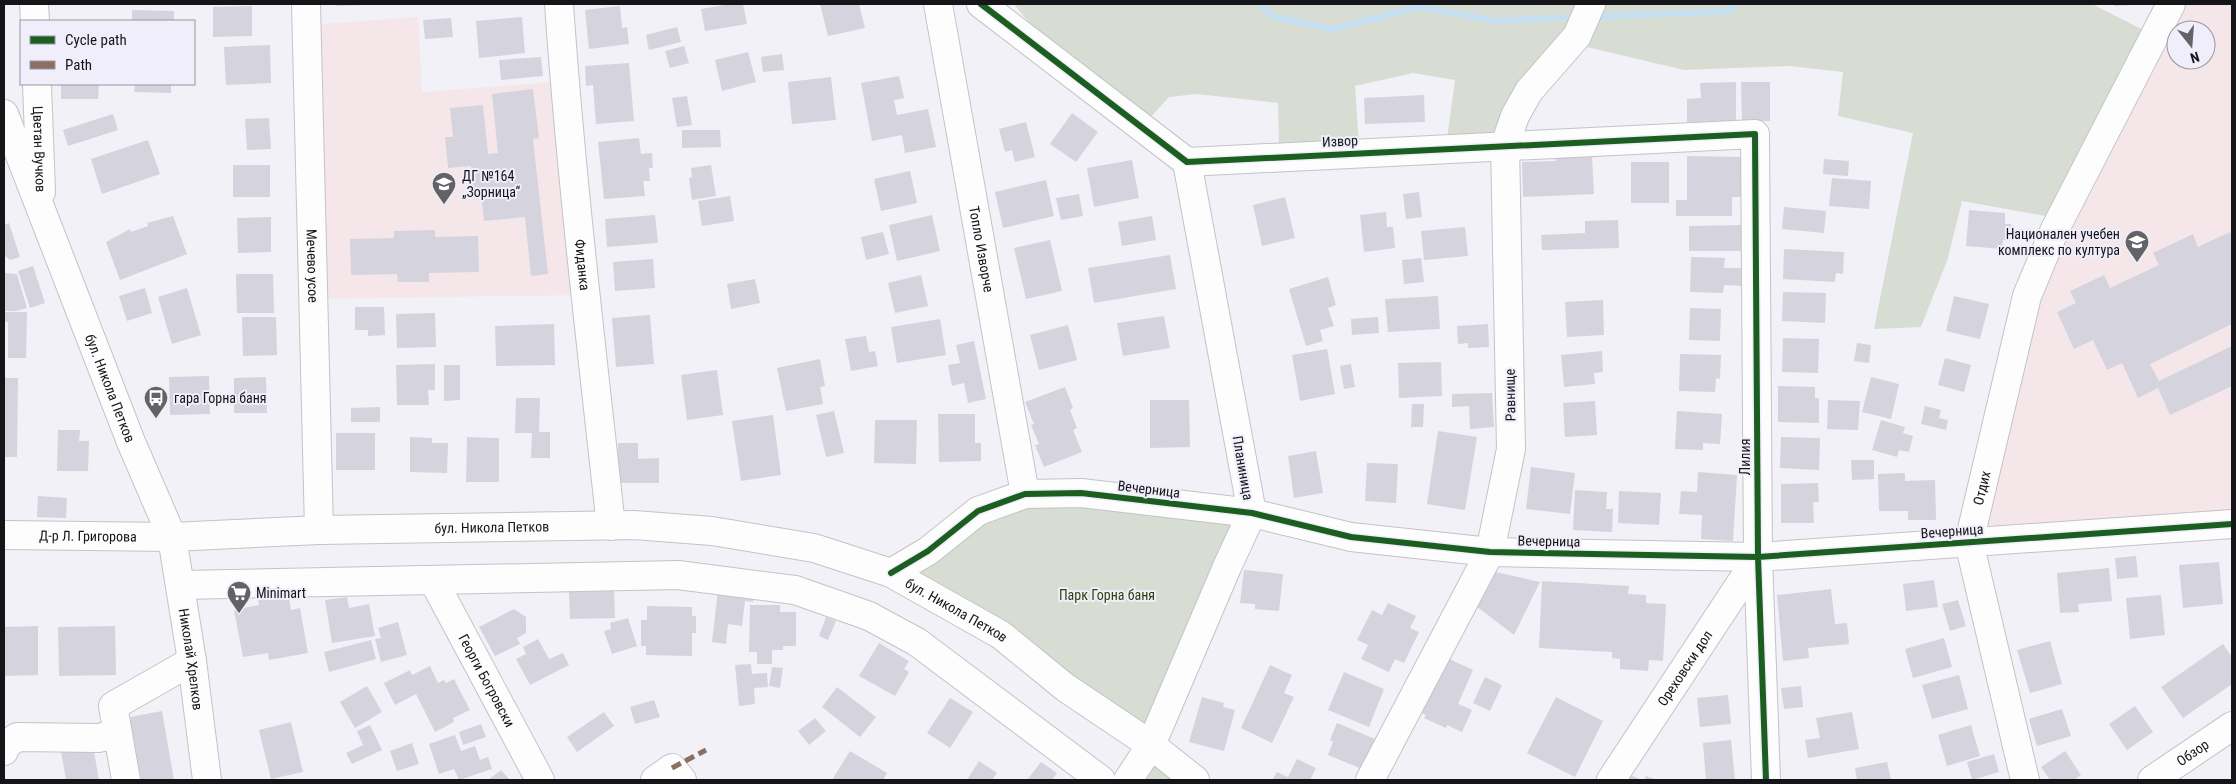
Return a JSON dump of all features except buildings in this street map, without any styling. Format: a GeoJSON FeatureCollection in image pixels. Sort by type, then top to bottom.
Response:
{"type":"FeatureCollection","features":[{"type":"Feature","properties":{"kind":"street"},"geometry":{"type":"LineString","coordinates":[[34,4],[35,20]]}},
{"type":"Feature","properties":{"kind":"street","name":"Мечево усое"},"geometry":{"type":"LineString","coordinates":[[306,4],[319,530]]}},
{"type":"Feature","properties":{"kind":"street","name":"Фиданка"},"geometry":{"type":"LineString","coordinates":[[559,4],[585,295],[611,526]]}},
{"type":"Feature","properties":{"kind":"street","name":"Топло Изворче"},"geometry":{"type":"LineString","coordinates":[[938,4],[1026,494]]}},
{"type":"Feature","properties":{"kind":"street"},"geometry":{"type":"LineString","coordinates":[[981,4],[1187,162]]}},
{"type":"Feature","properties":{"kind":"street","name":"Равнище"},"geometry":{"type":"LineString","coordinates":[[1370,780],[1490,552],[1511,449],[1505,145],[1515,116],[1529,92],[1577,36],[1590,4]]}},
{"type":"Feature","properties":{"kind":"street","name":"Отдих"},"geometry":{"type":"LineString","coordinates":[[2025,780],[1969,542],[2026,296],[2055,229],[2171,4]]}},
{"type":"Feature","properties":{"kind":"street","name":"Цветан Вучков"},"geometry":{"type":"LineString","coordinates":[[37,85],[42,213]]}},
{"type":"Feature","properties":{"kind":"street","name":"бул. Никола Петков"},"geometry":{"type":"LineString","coordinates":[[4,114],[131,442],[172,537],[319,530],[634,526],[712,531],[814,548],[891,573],[1001,636],[1066,688],[1151,745],[1195,780]]}},
{"type":"Feature","properties":{"kind":"street","name":"Извор"},"geometry":{"type":"LineString","coordinates":[[1187,162],[1754,134]]}},
{"type":"Feature","properties":{"kind":"street","name":"Лилия"},"geometry":{"type":"LineString","coordinates":[[1754,134],[1758,558],[1766,780]]}},
{"type":"Feature","properties":{"kind":"street","name":"Планиница"},"geometry":{"type":"LineString","coordinates":[[1128,780],[1151,745],[1226,567],[1252,513],[1187,162]]}},
{"type":"Feature","properties":{"kind":"street","name":"Вечерница"},"geometry":{"type":"LineString","coordinates":[[891,573],[928,551],[978,511],[1026,494],[1081,493],[1252,513],[1351,537],[1490,552],[1758,558],[2232,524]]}},
{"type":"Feature","properties":{"kind":"street","name":"Д-р Л. Григорова"},"geometry":{"type":"LineString","coordinates":[[4,535],[172,537]]}},
{"type":"Feature","properties":{"kind":"street","name":"Николай Хрелков"},"geometry":{"type":"LineString","coordinates":[[172,537],[192,661],[207,780]]}},
{"type":"Feature","properties":{"kind":"street","name":"Ореховски дол"},"geometry":{"type":"LineString","coordinates":[[1611,780],[1758,558]]}},
{"type":"Feature","properties":{"kind":"street"},"geometry":{"type":"LineString","coordinates":[[180,585],[678,575],[795,590],[869,616],[917,642],[1101,780]]}},
{"type":"Feature","properties":{"kind":"street","name":"Георги Богровски"},"geometry":{"type":"LineString","coordinates":[[433,580],[540,780]]}},
{"type":"Feature","properties":{"kind":"street"},"geometry":{"type":"LineString","coordinates":[[126,780],[113,706],[192,661]]}},
{"type":"Feature","properties":{"kind":"street","name":"Обзор"},"geometry":{"type":"LineString","coordinates":[[2152,780],[2232,726]]}},
{"type":"Feature","properties":{"kind":"street"},"geometry":{"type":"LineString","coordinates":[[4,751],[5,746],[17,736],[98,738],[118,734]]}},
{"type":"Feature","properties":{"kind":"street"},"geometry":{"type":"LineString","coordinates":[[655,780],[672,768],[682,780]]}},
{"type":"Feature","properties":{"kind":"shaded area","name":"Национален учебен комплекс по култура"},"geometry":{"type":"Polygon","coordinates":[[[2171,4],[2232,4],[2232,515],[1975,532],[2027,296],[2171,4]]]}},
{"type":"Feature","properties":{"kind":"shaded area","name":"ДГ №164 „Зорница“"},"geometry":{"type":"Polygon","coordinates":[[[418,17],[422,92],[565,81],[585,295],[314,299],[307,25],[418,17]]]}},
{"type":"Feature","properties":{"kind":"green space"},"geometry":{"type":"Polygon","coordinates":[[[1014,4],[2092,4],[2151,34],[2057,218],[1962,201],[1948,258],[1921,327],[1874,329],[1913,133],[1838,116],[1843,72],[1789,66],[1684,70],[1583,46],[1496,136],[1447,139],[1455,80],[1413,73],[1355,86],[1359,145],[1279,147],[1278,103],[1197,94],[1169,97],[1149,119],[1036,31],[1014,4]]]}},
{"type":"Feature","properties":{"kind":"green space","name":"Парк Горна баня"},"geometry":{"type":"Polygon","coordinates":[[[1025,494],[1252,513],[1151,745],[891,573],[1025,494]]]}},
{"type":"Feature","properties":{"kind":"green space"},"geometry":{"type":"Polygon","coordinates":[[[1151,745],[1196,780],[1128,780],[1151,745]]]}},
{"type":"Feature","properties":{"kind":"waterway"},"geometry":{"type":"LineString","coordinates":[[1259,4],[1274,17],[1332,29],[1419,7],[1497,21],[1577,17]]}},
{"type":"Feature","properties":{"kind":"waterway"},"geometry":{"type":"LineString","coordinates":[[1592,17],[1730,11],[1734,4]]}},
{"type":"Feature","properties":{"kind":"marked path"},"geometry":{"type":"LineString","coordinates":[[672,768],[706,750]]}},
{"type":"Feature","properties":{"kind":"cycle path"},"geometry":{"type":"LineString","coordinates":[[981,4],[1187,162],[1755,134],[1758,557],[1766,780]]}},
{"type":"Feature","properties":{"kind":"cycle path"},"geometry":{"type":"LineString","coordinates":[[891,573],[928,551],[978,511],[1025,494],[1081,493],[1252,513],[1351,537],[1490,552],[1758,557],[2232,524]]}},
{"type":"Feature","properties":{"kind":"place","name":"ДГ №164 „Зорница“"},"geometry":{"type":"Point","coordinates":[444,205]}},
{"type":"Feature","properties":{"kind":"place","name":"Национален учебен комплекс по култура"},"geometry":{"type":"Point","coordinates":[2137,263]}},
{"type":"Feature","properties":{"kind":"place","name":"гара Горна баня"},"geometry":{"type":"Point","coordinates":[156,419]}},
{"type":"Feature","properties":{"kind":"place","name":"Minimart"},"geometry":{"type":"Point","coordinates":[239,614]}}]}
